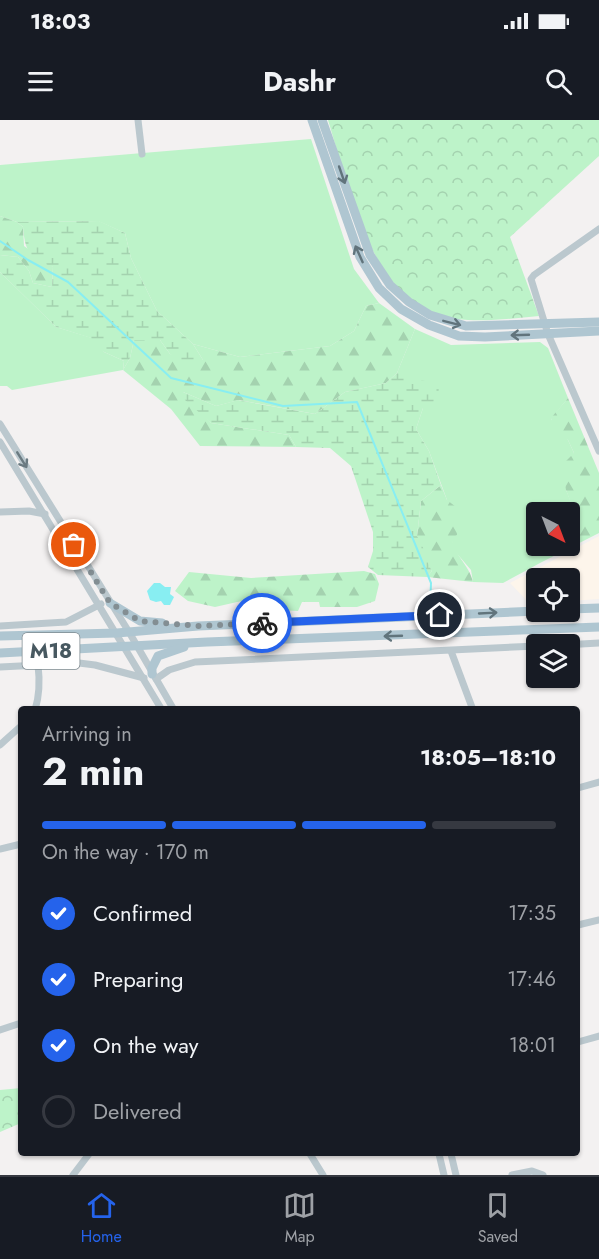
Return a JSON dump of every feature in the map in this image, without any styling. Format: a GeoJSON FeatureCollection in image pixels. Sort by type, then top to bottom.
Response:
{"type":"FeatureCollection","features":[{"type":"Feature","properties":{"kind":"main road"},"geometry":{"type":"LineString","coordinates":[[312,120],[360,257],[379,288],[409,314],[429,326],[459,336],[485,337],[599,322]]}},
{"type":"Feature","properties":{"kind":"main road"},"geometry":{"type":"LineString","coordinates":[[322,120],[370,255],[380,272],[401,296],[430,315],[466,326],[599,332]]}},
{"type":"Feature","properties":{"kind":"main road"},"geometry":{"type":"LineString","coordinates":[[109,601],[140,621],[198,626]]}},
{"type":"Feature","properties":{"kind":"main road"},"geometry":{"type":"LineString","coordinates":[[580,609],[599,608]]}},
{"type":"Feature","properties":{"kind":"main road","name":"M18"},"geometry":{"type":"LineString","coordinates":[[0,636],[117,633],[198,626],[526,611]]}},
{"type":"Feature","properties":{"kind":"main road","name":"M18"},"geometry":{"type":"LineString","coordinates":[[0,653],[136,645],[599,627]]}},
{"type":"Feature","properties":{"kind":"main road"},"geometry":{"type":"LineString","coordinates":[[151,677],[152,668],[158,656],[168,651],[207,642]]}},
{"type":"Feature","properties":{"kind":"street"},"geometry":{"type":"LineString","coordinates":[[138,120],[142,154]]}},
{"type":"Feature","properties":{"kind":"street"},"geometry":{"type":"LineString","coordinates":[[599,229],[531,279],[547,329],[599,451]]}},
{"type":"Feature","properties":{"kind":"street"},"geometry":{"type":"LineString","coordinates":[[0,424],[129,632],[151,677],[161,706]]}},
{"type":"Feature","properties":{"kind":"street"},"geometry":{"type":"LineString","coordinates":[[0,442],[35,509],[44,514],[125,646],[171,706]]}},
{"type":"Feature","properties":{"kind":"street"},"geometry":{"type":"LineString","coordinates":[[0,512],[35,509],[49,503]]}},
{"type":"Feature","properties":{"kind":"street"},"geometry":{"type":"LineString","coordinates":[[44,514],[54,511]]}},
{"type":"Feature","properties":{"kind":"street"},"geometry":{"type":"LineString","coordinates":[[0,626],[66,622],[109,601]]}},
{"type":"Feature","properties":{"kind":"street"},"geometry":{"type":"LineString","coordinates":[[580,644],[599,643]]}},
{"type":"Feature","properties":{"kind":"street"},"geometry":{"type":"LineString","coordinates":[[0,667],[79,663],[151,677],[195,662],[526,647]]}},
{"type":"Feature","properties":{"kind":"street"},"geometry":{"type":"LineString","coordinates":[[451,651],[472,706]]}},
{"type":"Feature","properties":{"kind":"street"},"geometry":{"type":"LineString","coordinates":[[36,706],[40,681],[38,665]]}},
{"type":"Feature","properties":{"kind":"street"},"geometry":{"type":"LineString","coordinates":[[0,745],[18,729]]}},
{"type":"Feature","properties":{"kind":"street"},"geometry":{"type":"LineString","coordinates":[[580,787],[599,782]]}},
{"type":"Feature","properties":{"kind":"street"},"geometry":{"type":"LineString","coordinates":[[0,849],[18,845]]}},
{"type":"Feature","properties":{"kind":"street"},"geometry":{"type":"LineString","coordinates":[[580,925],[599,920]]}},
{"type":"Feature","properties":{"kind":"street"},"geometry":{"type":"LineString","coordinates":[[0,1030],[18,1024]]}},
{"type":"Feature","properties":{"kind":"street"},"geometry":{"type":"LineString","coordinates":[[580,1041],[599,1036]]}},
{"type":"Feature","properties":{"kind":"street"},"geometry":{"type":"LineString","coordinates":[[73,1175],[87,1156]]}},
{"type":"Feature","properties":{"kind":"street"},"geometry":{"type":"LineString","coordinates":[[311,1156],[323,1175]]}},
{"type":"Feature","properties":{"kind":"street"},"geometry":{"type":"LineString","coordinates":[[439,1156],[444,1175]]}},
{"type":"Feature","properties":{"kind":"street"},"geometry":{"type":"LineString","coordinates":[[451,1156],[456,1175]]}},
{"type":"Feature","properties":{"kind":"street"},"geometry":{"type":"LineString","coordinates":[[512,1175],[532,1171],[543,1175]]}},
{"type":"Feature","properties":{"kind":"shaded area"},"geometry":{"type":"Polygon","coordinates":[[[599,536],[599,599],[580,600],[580,568],[538,568],[561,556],[580,556],[580,546],[599,536]]]}},
{"type":"Feature","properties":{"kind":"shaded area"},"geometry":{"type":"Polygon","coordinates":[[[526,575],[526,600],[510,583],[526,575]]]}},
{"type":"Feature","properties":{"kind":"green space"},"geometry":{"type":"Polygon","coordinates":[[[328,120],[599,120],[599,156],[510,237],[539,316],[487,320],[460,319],[435,314],[412,301],[393,282],[377,258],[364,230],[343,173],[328,120]]]}},
{"type":"Feature","properties":{"kind":"green space"},"geometry":{"type":"Polygon","coordinates":[[[311,139],[354,269],[379,303],[366,306],[354,331],[330,346],[240,357],[193,344],[157,311],[131,258],[125,233],[98,221],[17,222],[0,216],[0,165],[311,139]]]}},
{"type":"Feature","properties":{"kind":"green space"},"geometry":{"type":"Polygon","coordinates":[[[0,216],[17,222],[23,227],[24,246],[53,267],[52,287],[33,283],[29,271],[18,257],[0,255],[0,216]]]}},
{"type":"Feature","properties":{"kind":"green space"},"geometry":{"type":"Polygon","coordinates":[[[99,221],[125,233],[131,258],[157,311],[193,344],[203,360],[192,367],[170,354],[160,340],[134,340],[130,358],[123,370],[124,361],[93,345],[91,338],[56,327],[0,272],[0,255],[18,257],[29,271],[33,283],[52,287],[53,267],[39,261],[30,253],[25,243],[23,227],[17,222],[99,221]]]}},
{"type":"Feature","properties":{"kind":"green space"},"geometry":{"type":"Polygon","coordinates":[[[0,272],[56,327],[92,338],[104,352],[124,361],[123,370],[12,390],[7,386],[0,386],[0,272]]]}},
{"type":"Feature","properties":{"kind":"green space"},"geometry":{"type":"Polygon","coordinates":[[[379,303],[415,329],[397,373],[386,383],[345,392],[315,414],[239,400],[216,406],[183,392],[211,423],[289,435],[296,447],[200,446],[171,409],[123,370],[130,358],[134,340],[160,340],[170,354],[203,360],[193,344],[240,357],[330,346],[354,331],[366,306],[379,303]]]}},
{"type":"Feature","properties":{"kind":"green space"},"geometry":{"type":"Polygon","coordinates":[[[415,329],[451,345],[540,342],[548,348],[568,398],[551,419],[568,440],[574,453],[566,490],[571,502],[526,502],[526,556],[540,556],[540,563],[526,568],[526,571],[503,583],[473,582],[471,570],[453,549],[447,500],[429,451],[416,429],[423,408],[397,373],[415,329]]]}},
{"type":"Feature","properties":{"kind":"green space"},"geometry":{"type":"Polygon","coordinates":[[[397,373],[439,385],[438,399],[423,408],[416,429],[429,451],[441,485],[421,501],[417,536],[432,571],[427,577],[378,575],[368,567],[373,551],[373,532],[351,466],[330,448],[296,447],[289,435],[211,423],[185,400],[183,392],[216,406],[238,400],[315,414],[345,392],[386,383],[397,373]]]}},
{"type":"Feature","properties":{"kind":"green space"},"geometry":{"type":"Polygon","coordinates":[[[568,398],[599,473],[599,533],[580,543],[580,502],[570,502],[562,465],[574,453],[568,440],[554,432],[551,418],[568,398]]]}},
{"type":"Feature","properties":{"kind":"green space"},"geometry":{"type":"Polygon","coordinates":[[[441,485],[447,500],[456,507],[457,535],[452,538],[453,544],[473,582],[427,577],[432,571],[426,562],[417,536],[421,501],[441,485]]]}},
{"type":"Feature","properties":{"kind":"green space"},"geometry":{"type":"Polygon","coordinates":[[[540,556],[554,556],[540,563],[540,556]]]}},
{"type":"Feature","properties":{"kind":"green space"},"geometry":{"type":"Polygon","coordinates":[[[364,571],[375,574],[379,584],[375,601],[357,607],[320,607],[319,602],[302,602],[298,611],[277,610],[274,598],[246,600],[215,607],[188,601],[175,591],[189,572],[251,578],[364,571]]]}},
{"type":"Feature","properties":{"kind":"green space"},"geometry":{"type":"Polygon","coordinates":[[[18,1088],[18,1124],[0,1132],[0,1090],[18,1088]]]}},
{"type":"Feature","properties":{"kind":"water"},"geometry":{"type":"Polygon","coordinates":[[[154,583],[171,587],[170,594],[174,597],[170,605],[150,600],[147,591],[154,583]]]}},
{"type":"Feature","properties":{"kind":"waterway"},"geometry":{"type":"LineString","coordinates":[[0,241],[28,260],[68,282],[171,378],[283,406],[357,402],[431,583],[430,608]]}},
{"type":"Feature","properties":{"kind":"way so far"},"geometry":{"type":"LineString","coordinates":[[74,545],[110,603],[140,621],[198,626],[262,623]]}},
{"type":"Feature","properties":{"kind":"route"},"geometry":{"type":"LineString","coordinates":[[262,623],[440,615]]}}]}
